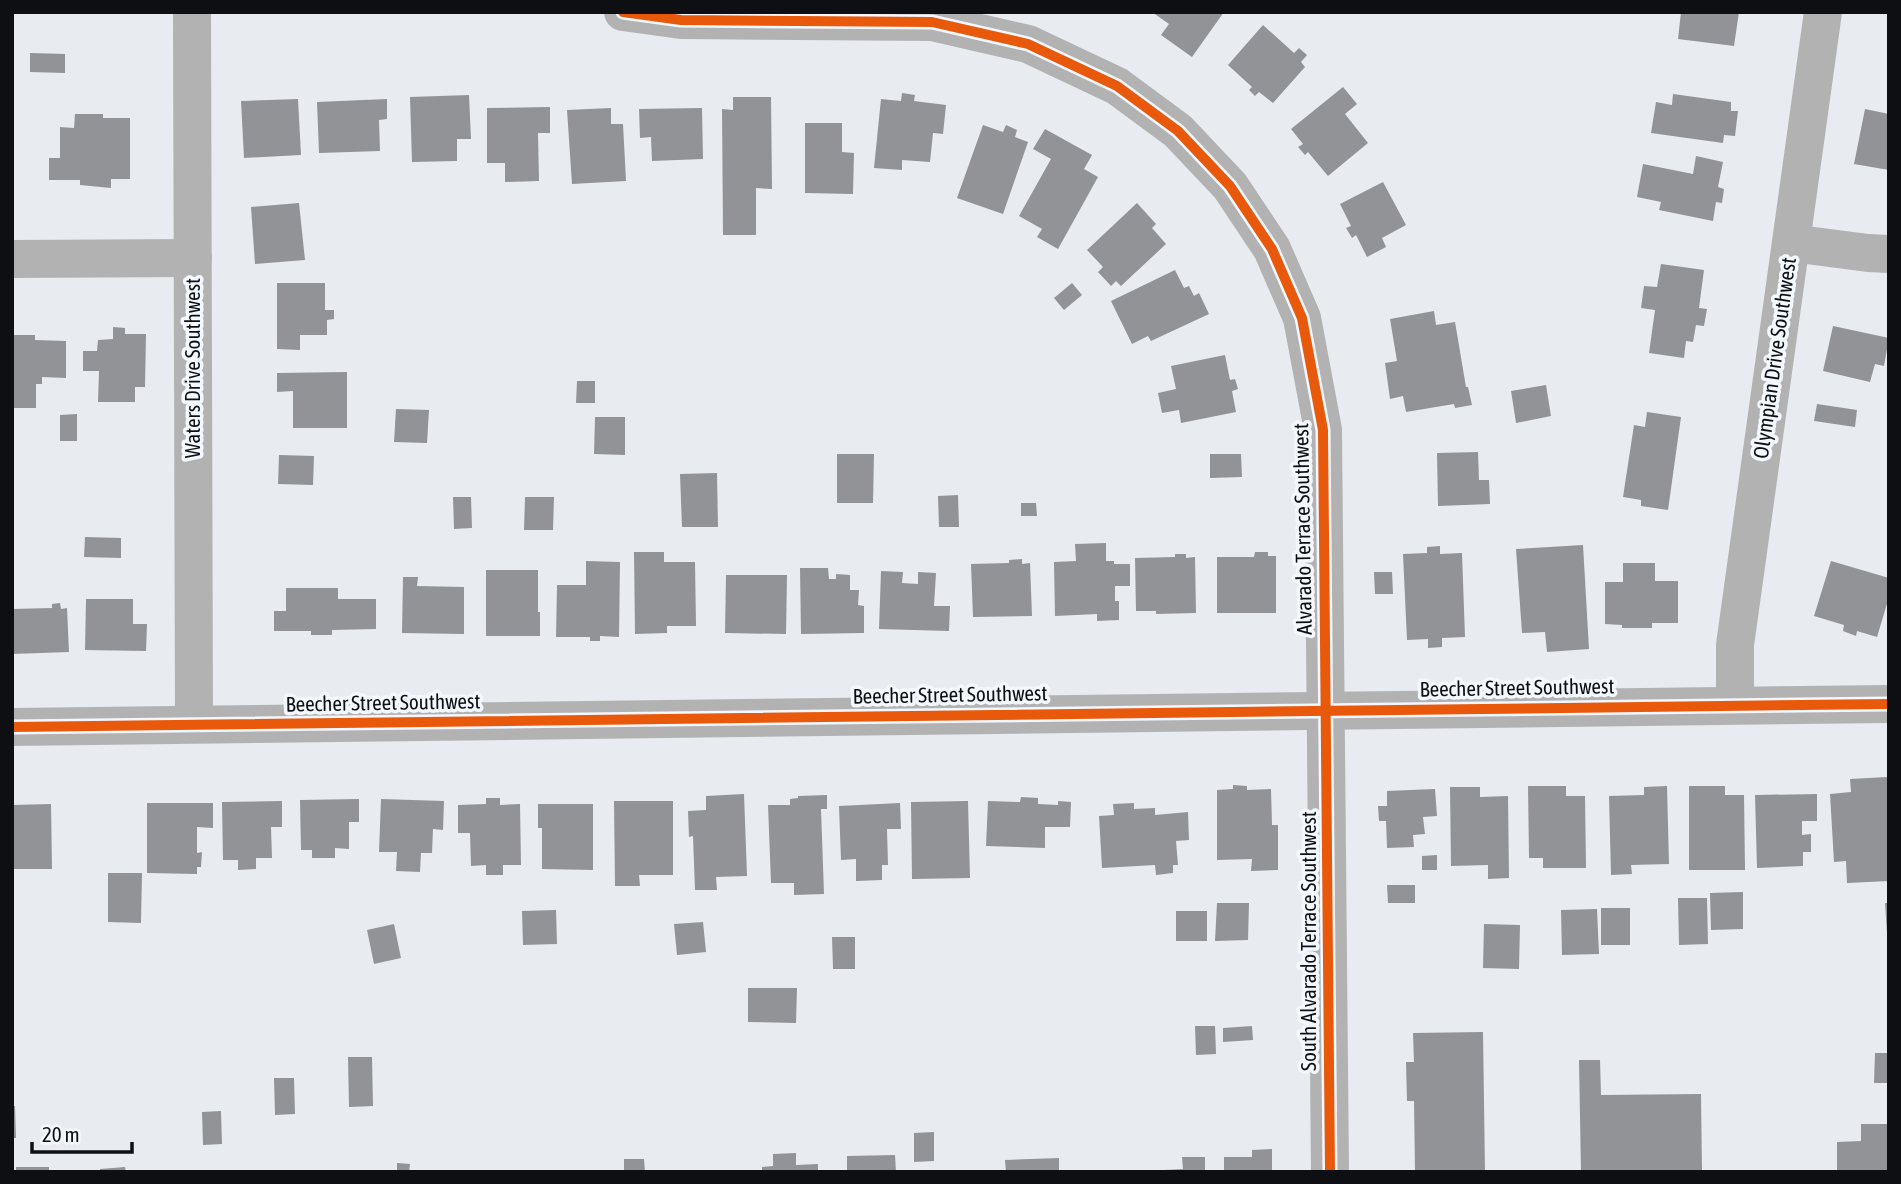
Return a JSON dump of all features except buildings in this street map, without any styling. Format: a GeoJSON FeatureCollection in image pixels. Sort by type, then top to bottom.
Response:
{"type":"FeatureCollection","features":[{"type":"Feature","properties":{"kind":"street","name":"Waters Drive Southwest"},"geometry":{"type":"LineString","coordinates":[[192,12],[194,724]]}},
{"type":"Feature","properties":{"kind":"street","name":"Alvarado Terrace Southwest"},"geometry":{"type":"LineString","coordinates":[[623,12],[681,20],[932,22],[1028,44],[1117,86],[1178,131],[1230,186],[1272,249],[1302,318],[1323,430],[1326,710]]}},
{"type":"Feature","properties":{"kind":"street","name":"Olympian Drive Southwest"},"geometry":{"type":"LineString","coordinates":[[1735,705],[1735,645],[1823,12]]}},
{"type":"Feature","properties":{"kind":"street"},"geometry":{"type":"LineString","coordinates":[[1791,243],[1889,254]]}},
{"type":"Feature","properties":{"kind":"street"},"geometry":{"type":"LineString","coordinates":[[12,260],[193,258]]}},
{"type":"Feature","properties":{"kind":"street","name":"Beecher Street Southwest"},"geometry":{"type":"LineString","coordinates":[[12,727],[1889,704]]}},
{"type":"Feature","properties":{"kind":"street","name":"South Alvarado Terrace Southwest"},"geometry":{"type":"LineString","coordinates":[[1326,710],[1330,1172]]}},
{"type":"Feature","properties":{"kind":"cycle path"},"geometry":{"type":"LineString","coordinates":[[623,12],[681,20],[932,22],[1028,44],[1117,86],[1178,131],[1230,186],[1272,249],[1302,318],[1323,430],[1330,1172]]}},
{"type":"Feature","properties":{"kind":"cycle path"},"geometry":{"type":"LineString","coordinates":[[12,727],[1889,704]]}}]}
